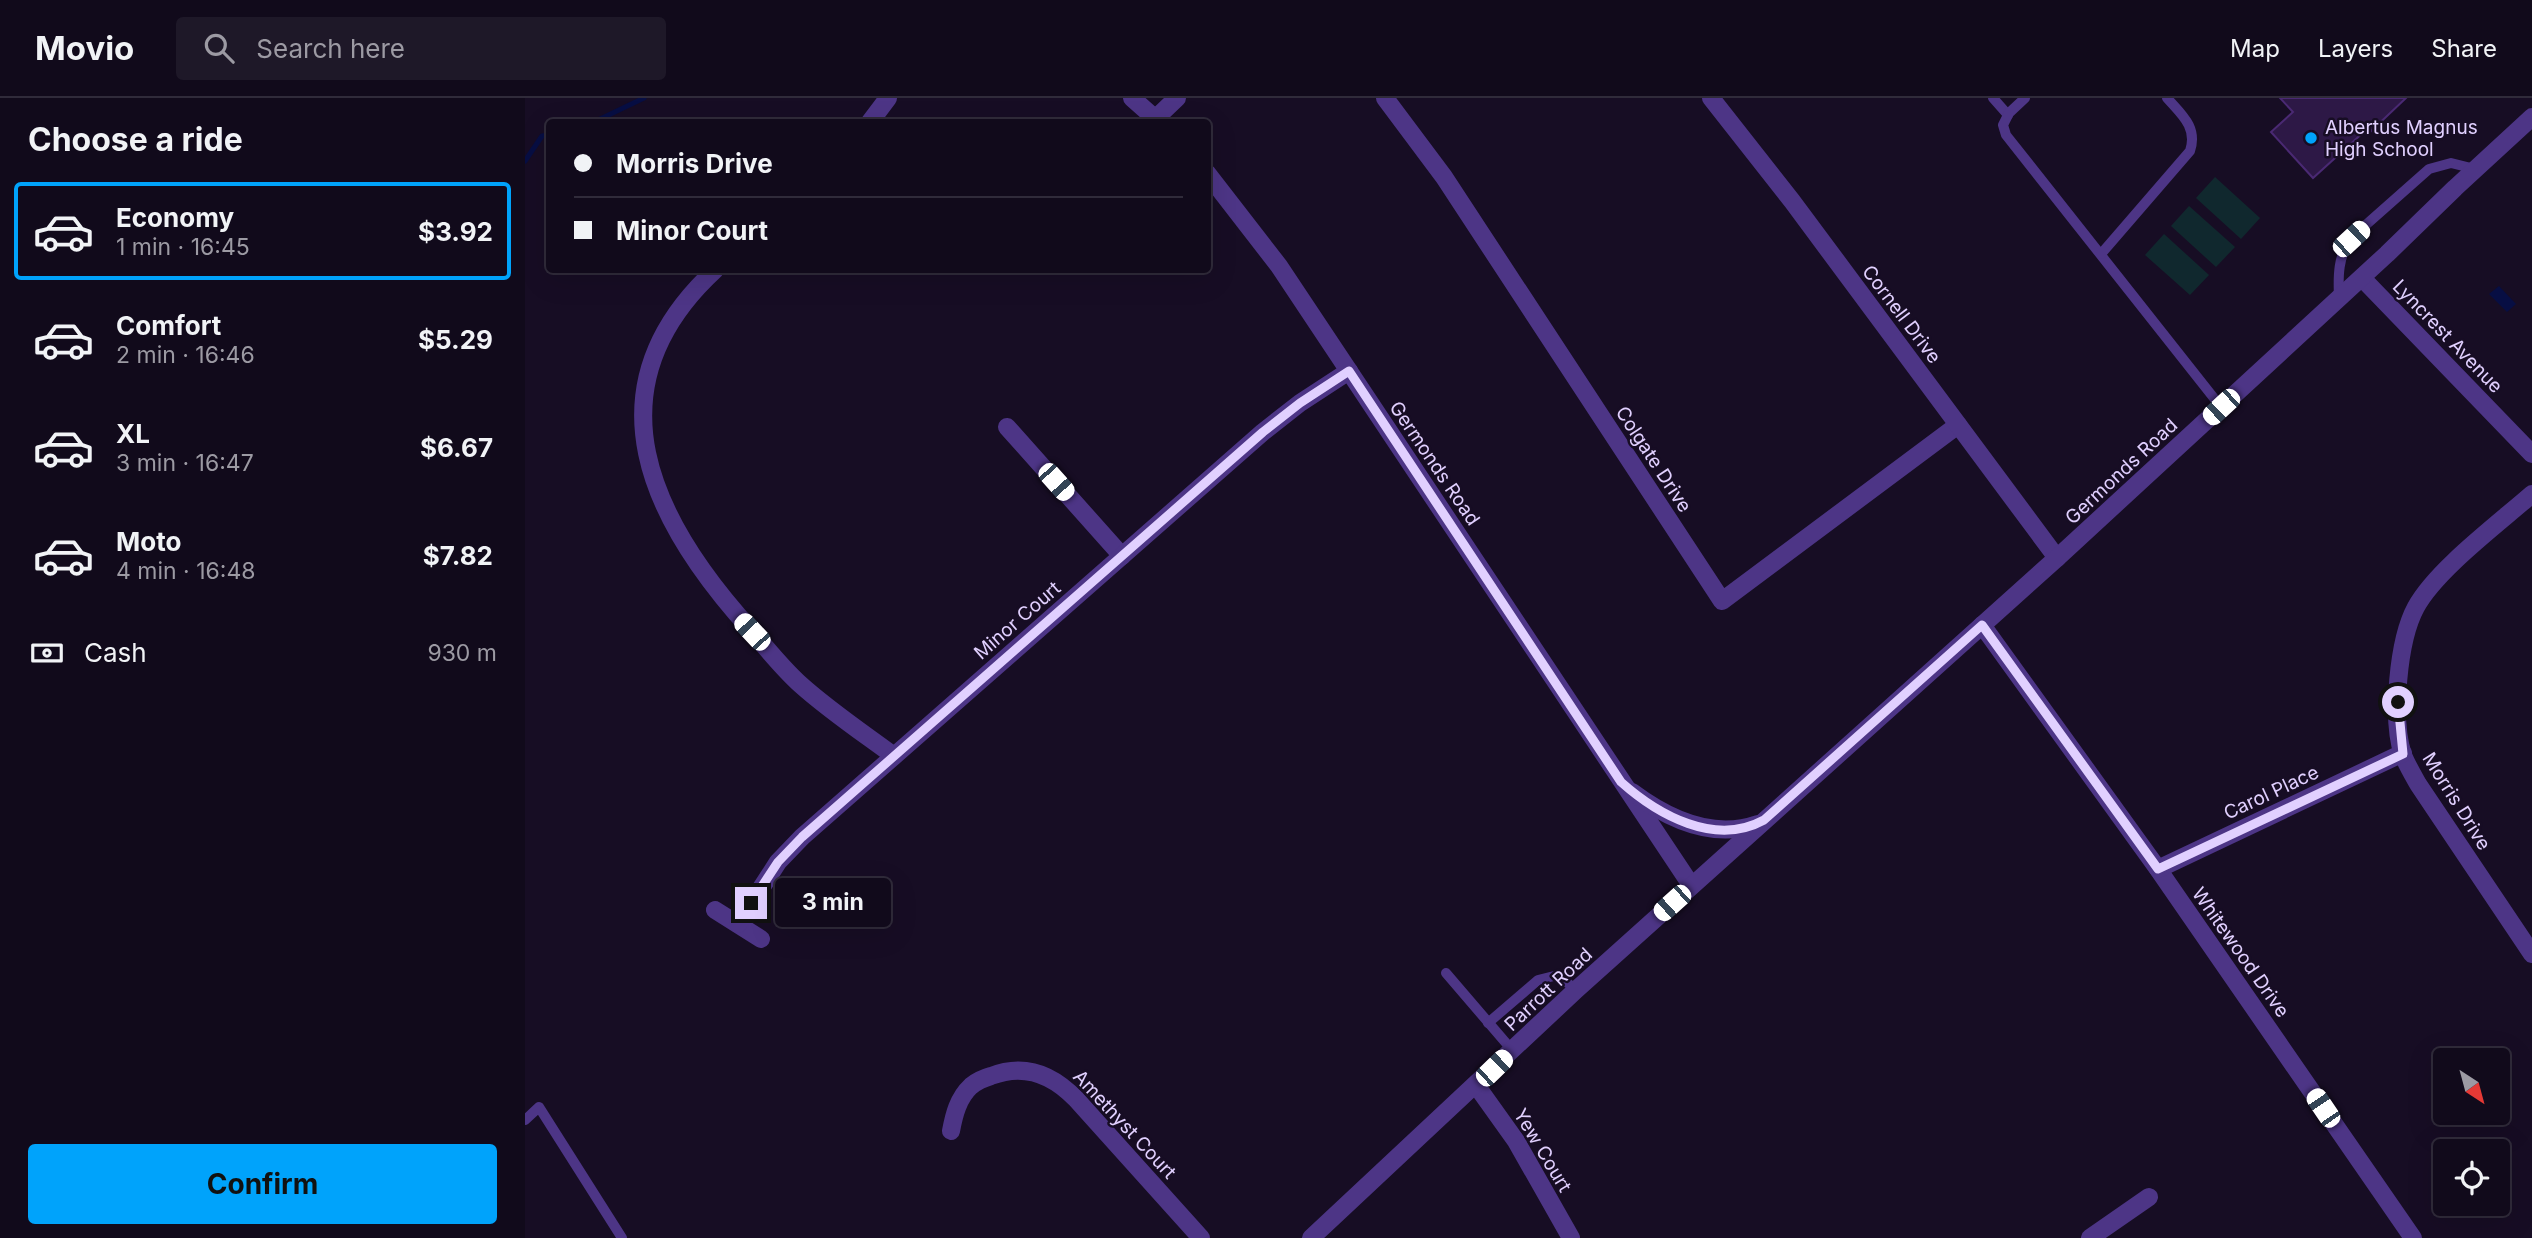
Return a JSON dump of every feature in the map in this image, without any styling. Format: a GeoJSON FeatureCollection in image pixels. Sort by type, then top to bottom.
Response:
{"type":"FeatureCollection","features":[{"type":"Feature","properties":{"kind":"street"},"geometry":{"type":"LineString","coordinates":[[872,119],[888,98]]}},
{"type":"Feature","properties":{"kind":"street"},"geometry":{"type":"LineString","coordinates":[[1132,98],[1155,119]]}},
{"type":"Feature","properties":{"kind":"street"},"geometry":{"type":"LineString","coordinates":[[1159,119],[1177,98]]}},
{"type":"Feature","properties":{"kind":"street","name":"Colgate Drive"},"geometry":{"type":"LineString","coordinates":[[1385,98],[1437,167],[1723,601],[1958,425]]}},
{"type":"Feature","properties":{"kind":"street","name":"Cornell Drive"},"geometry":{"type":"LineString","coordinates":[[1711,98],[1799,211],[2057,558]]}},
{"type":"Feature","properties":{"kind":"street","name":"Germonds Road"},"geometry":{"type":"LineString","coordinates":[[1211,178],[1268,249],[1691,886],[2057,558],[2362,278],[2532,117]]}},
{"type":"Feature","properties":{"kind":"street"},"geometry":{"type":"LineString","coordinates":[[712,273],[679,307],[646,375],[641,418],[650,469],[670,522],[720,597],[799,684],[894,756]]}},
{"type":"Feature","properties":{"kind":"street","name":"Lyncrest Avenue"},"geometry":{"type":"LineString","coordinates":[[2362,278],[2532,454]]}},
{"type":"Feature","properties":{"kind":"street","name":"Minor Court"},"geometry":{"type":"LineString","coordinates":[[738,924],[771,871],[786,853],[1263,432],[1300,403],[1349,371]]}},
{"type":"Feature","properties":{"kind":"street"},"geometry":{"type":"LineString","coordinates":[[1007,427],[1122,556]]}},
{"type":"Feature","properties":{"kind":"street","name":"Morris Drive"},"geometry":{"type":"LineString","coordinates":[[2532,494],[2442,573],[2416,607],[2403,646],[2398,685],[2403,754],[2418,784],[2532,954]]}},
{"type":"Feature","properties":{"kind":"street","name":"Whitewood Drive"},"geometry":{"type":"LineString","coordinates":[[1982,625],[2158,869],[2413,1238]]}},
{"type":"Feature","properties":{"kind":"street","name":"Carol Place"},"geometry":{"type":"LineString","coordinates":[[2158,869],[2403,754]]}},
{"type":"Feature","properties":{"kind":"street","name":"Germonds Road"},"geometry":{"type":"LineString","coordinates":[[1621,782],[1659,811],[1691,825],[1713,830],[1734,830],[1764,820]]}},
{"type":"Feature","properties":{"kind":"street","name":"Parrott Road"},"geometry":{"type":"LineString","coordinates":[[1311,1238],[1691,886]]}},
{"type":"Feature","properties":{"kind":"street"},"geometry":{"type":"LineString","coordinates":[[715,910],[761,939]]}},
{"type":"Feature","properties":{"kind":"street","name":"Amethyst Court"},"geometry":{"type":"LineString","coordinates":[[951,1131],[959,1104],[971,1086],[979,1080],[1011,1071],[1043,1074],[1060,1083],[1076,1099],[1201,1238]]}},
{"type":"Feature","properties":{"kind":"street","name":"Yew Court"},"geometry":{"type":"LineString","coordinates":[[1476,1085],[1516,1141],[1571,1238]]}},
{"type":"Feature","properties":{"kind":"street"},"geometry":{"type":"LineString","coordinates":[[2090,1238],[2148,1197]]}},
{"type":"Feature","properties":{"kind":"lane"},"geometry":{"type":"LineString","coordinates":[[1993,98],[2008,115]]}},
{"type":"Feature","properties":{"kind":"lane"},"geometry":{"type":"LineString","coordinates":[[2025,98],[2008,115],[2003,125],[2006,135],[2221,407]]}},
{"type":"Feature","properties":{"kind":"lane"},"geometry":{"type":"LineString","coordinates":[[2101,254],[2190,151],[2193,137],[2190,125],[2167,98]]}},
{"type":"Feature","properties":{"kind":"lane"},"geometry":{"type":"LineString","coordinates":[[2340,298],[2339,266],[2351,239],[2429,169],[2451,163],[2475,169]]}},
{"type":"Feature","properties":{"kind":"lane"},"geometry":{"type":"LineString","coordinates":[[1446,973],[1512,1050]]}},
{"type":"Feature","properties":{"kind":"lane"},"geometry":{"type":"LineString","coordinates":[[1488,1023],[1538,979],[1558,975],[1576,990]]}},
{"type":"Feature","properties":{"kind":"lane"},"geometry":{"type":"LineString","coordinates":[[525,1120],[539,1107],[622,1238]]}},
{"type":"Feature","properties":{"kind":"green space"},"geometry":{"type":"Polygon","coordinates":[[[2215,177],[2260,218],[2241,239],[2196,198],[2215,177]]]}},
{"type":"Feature","properties":{"kind":"green space"},"geometry":{"type":"Polygon","coordinates":[[[2189,206],[2235,247],[2216,267],[2171,226],[2189,206]]]}},
{"type":"Feature","properties":{"kind":"green space"},"geometry":{"type":"Polygon","coordinates":[[[2164,234],[2209,275],[2190,295],[2145,255],[2164,234]]]}},
{"type":"Feature","properties":{"kind":"shaded area"},"geometry":{"type":"Polygon","coordinates":[[[2499,286],[2516,304],[2507,312],[2489,294],[2499,286]]]}},
{"type":"Feature","properties":{"kind":"building","name":"Albertus Magnus High School"},"geometry":{"type":"Polygon","coordinates":[[[2280,98],[2406,98],[2369,133],[2366,130],[2313,178],[2271,132],[2293,112],[2280,98]]]}},
{"type":"Feature","properties":{"kind":"waterway"},"geometry":{"type":"LineString","coordinates":[[600,119],[644,98]]}},
{"type":"Feature","properties":{"kind":"waterway"},"geometry":{"type":"LineString","coordinates":[[525,161],[542,136],[546,135]]}},
{"type":"Feature","properties":{"kind":"place","name":"Albertus Magnus High School"},"geometry":{"type":"Point","coordinates":[2311,138]}},
{"type":"Feature","properties":{"kind":"route"},"geometry":{"type":"LineString","coordinates":[[751,903],[778,862],[802,837],[1263,432],[1300,403],[1349,371],[1621,782],[1659,811],[1691,825],[1713,830],[1734,830],[1764,820],[1982,625],[2158,869],[2403,754],[2398,702]]}}]}
